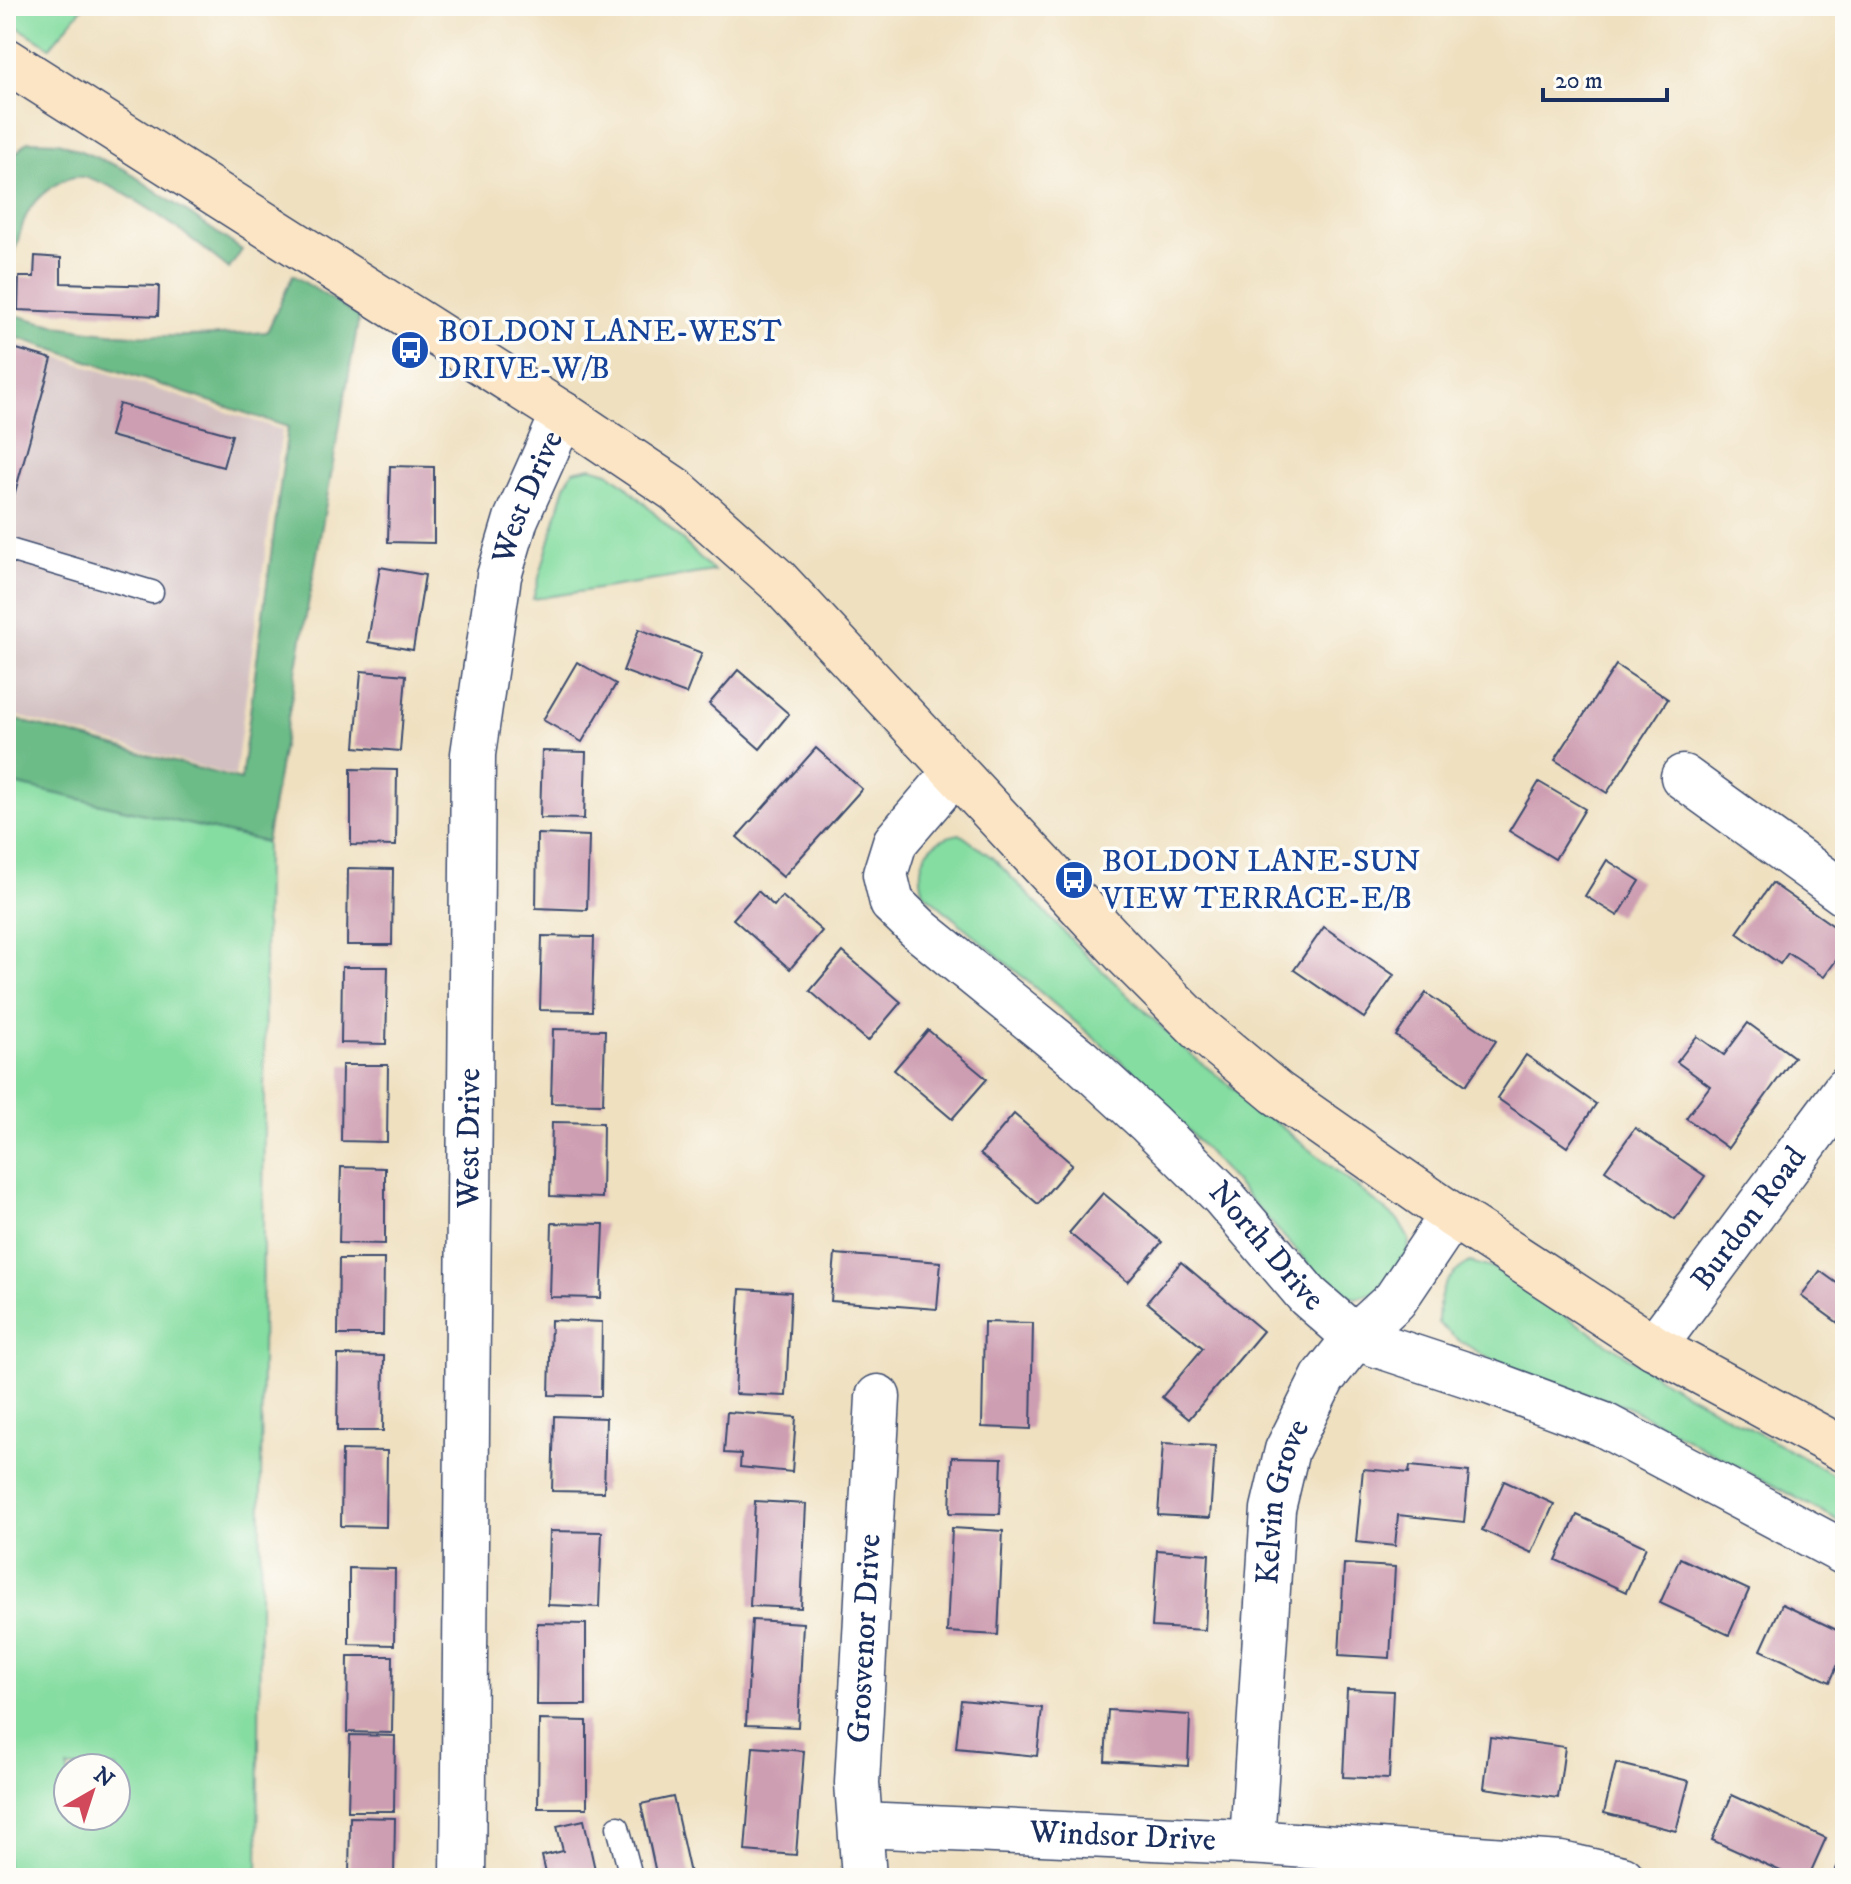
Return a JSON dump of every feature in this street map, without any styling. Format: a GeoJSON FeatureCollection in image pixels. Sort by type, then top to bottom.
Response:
{"type":"FeatureCollection","features":[{"type":"Feature","properties":{"kind":"street"},"geometry":{"type":"LineString","coordinates":[[6,60],[563,414],[676,490],[777,580],[1199,1028],[1277,1093],[1452,1215],[1654,1347],[1845,1450]]}},
{"type":"Feature","properties":{"kind":"street","name":"West Drive"},"geometry":{"type":"LineString","coordinates":[[463,1878],[473,754],[499,576],[516,519],[563,414]]}},
{"type":"Feature","properties":{"kind":"street","name":"North Drive"},"geometry":{"type":"LineString","coordinates":[[955,772],[895,842],[885,874],[892,903],[921,931],[1079,1059],[1149,1123],[1222,1195],[1308,1296],[1356,1338],[1602,1424],[1845,1553]]}},
{"type":"Feature","properties":{"kind":"street"},"geometry":{"type":"LineString","coordinates":[[1683,777],[1845,894]]}},
{"type":"Feature","properties":{"kind":"street","name":"Burdon Road"},"geometry":{"type":"LineString","coordinates":[[1654,1347],[1845,1090]]}},
{"type":"Feature","properties":{"kind":"street","name":"Kelvin Grove"},"geometry":{"type":"LineString","coordinates":[[1252,1842],[1273,1509],[1287,1450],[1323,1378],[1356,1338],[1395,1300],[1452,1215]]}},
{"type":"Feature","properties":{"kind":"street","name":"Grosvenor Drive"},"geometry":{"type":"LineString","coordinates":[[864,1878],[857,1783],[878,1397]]}},
{"type":"Feature","properties":{"kind":"street","name":"Windsor Drive"},"geometry":{"type":"LineString","coordinates":[[861,1825],[1252,1842],[1561,1864],[1622,1878]]}},
{"type":"Feature","properties":{"kind":"lane"},"geometry":{"type":"LineString","coordinates":[[6,549],[152,592]]}},
{"type":"Feature","properties":{"kind":"lane"},"geometry":{"type":"LineString","coordinates":[[618,1827],[631,1876],[624,1878]]}},
{"type":"Feature","properties":{"kind":"shaded area"},"geometry":{"type":"Polygon","coordinates":[[[6,340],[282,430],[235,776],[6,713],[6,340]]]}},
{"type":"Feature","properties":{"kind":"green space"},"geometry":{"type":"Polygon","coordinates":[[[6,6],[84,6],[50,47],[6,20],[6,6]]]}},
{"type":"Feature","properties":{"kind":"green space"},"geometry":{"type":"Polygon","coordinates":[[[28,141],[59,142],[124,169],[242,250],[229,269],[137,201],[98,181],[75,177],[54,186],[31,207],[19,235],[6,290],[6,163],[28,141]]]}},
{"type":"Feature","properties":{"kind":"green space"},"geometry":{"type":"Polygon","coordinates":[[[293,275],[359,317],[266,842],[6,782],[6,717],[241,780],[288,427],[6,334],[6,308],[7,312],[38,321],[103,332],[202,336],[267,332],[293,275]]]}},
{"type":"Feature","properties":{"kind":"green space"},"geometry":{"type":"Polygon","coordinates":[[[591,467],[608,472],[625,485],[714,571],[533,599],[565,486],[573,471],[591,467]]]}},
{"type":"Feature","properties":{"kind":"green space"},"geometry":{"type":"Polygon","coordinates":[[[6,782],[266,842],[258,1878],[6,1878],[6,782]]]}},
{"type":"Feature","properties":{"kind":"green space"},"geometry":{"type":"Polygon","coordinates":[[[960,834],[994,859],[1087,956],[1189,1053],[1398,1220],[1409,1239],[1408,1260],[1380,1292],[1355,1298],[1330,1288],[1141,1078],[924,893],[921,871],[926,854],[939,841],[960,834]]]}},
{"type":"Feature","properties":{"kind":"green space"},"geometry":{"type":"Polygon","coordinates":[[[1470,1262],[1495,1269],[1669,1384],[1845,1481],[1845,1524],[1628,1407],[1511,1371],[1458,1340],[1438,1323],[1439,1303],[1448,1280],[1470,1262]]]}},
{"type":"Feature","properties":{"kind":"building"},"geometry":{"type":"Polygon","coordinates":[[[35,256],[61,258],[61,283],[159,286],[158,316],[18,310],[19,277],[34,277],[35,256]]]}},
{"type":"Feature","properties":{"kind":"building"},"geometry":{"type":"Polygon","coordinates":[[[6,346],[52,359],[10,510],[6,509],[6,346]]]}},
{"type":"Feature","properties":{"kind":"building"},"geometry":{"type":"Polygon","coordinates":[[[119,404],[232,435],[223,467],[110,436],[119,404]]]}},
{"type":"Feature","properties":{"kind":"building"},"geometry":{"type":"Polygon","coordinates":[[[390,466],[434,467],[434,543],[388,542],[390,466]]]}},
{"type":"Feature","properties":{"kind":"building"},"geometry":{"type":"Polygon","coordinates":[[[380,567],[425,575],[413,650],[368,642],[380,567]]]}},
{"type":"Feature","properties":{"kind":"building"},"geometry":{"type":"Polygon","coordinates":[[[639,629],[702,653],[686,694],[623,671],[639,629]]]}},
{"type":"Feature","properties":{"kind":"building"},"geometry":{"type":"Polygon","coordinates":[[[577,662],[616,684],[582,742],[543,720],[577,662]]]}},
{"type":"Feature","properties":{"kind":"building"},"geometry":{"type":"Polygon","coordinates":[[[1616,665],[1668,699],[1607,793],[1555,760],[1616,665]]]}},
{"type":"Feature","properties":{"kind":"building"},"geometry":{"type":"Polygon","coordinates":[[[738,670],[789,714],[760,749],[709,704],[738,670]]]}},
{"type":"Feature","properties":{"kind":"building"},"geometry":{"type":"Polygon","coordinates":[[[361,671],[406,675],[400,751],[355,747],[361,671]]]}},
{"type":"Feature","properties":{"kind":"building"},"geometry":{"type":"Polygon","coordinates":[[[816,748],[862,789],[783,877],[737,837],[816,748]]]}},
{"type":"Feature","properties":{"kind":"building"},"geometry":{"type":"Polygon","coordinates":[[[542,751],[586,752],[584,819],[540,818],[542,751]]]}},
{"type":"Feature","properties":{"kind":"building"},"geometry":{"type":"Polygon","coordinates":[[[351,769],[397,770],[396,846],[351,845],[351,769]]]}},
{"type":"Feature","properties":{"kind":"building"},"geometry":{"type":"Polygon","coordinates":[[[1539,782],[1585,809],[1555,859],[1509,831],[1539,782]]]}},
{"type":"Feature","properties":{"kind":"building"},"geometry":{"type":"Polygon","coordinates":[[[537,834],[589,836],[587,910],[536,908],[537,834]]]}},
{"type":"Feature","properties":{"kind":"building"},"geometry":{"type":"Polygon","coordinates":[[[1607,860],[1640,881],[1618,916],[1585,896],[1607,860]]]}},
{"type":"Feature","properties":{"kind":"building"},"geometry":{"type":"Polygon","coordinates":[[[348,868],[393,869],[392,945],[347,945],[348,868]]]}},
{"type":"Feature","properties":{"kind":"building"},"geometry":{"type":"Polygon","coordinates":[[[1772,883],[1845,934],[1845,948],[1824,977],[1788,953],[1780,964],[1737,933],[1772,883]]]}},
{"type":"Feature","properties":{"kind":"building"},"geometry":{"type":"Polygon","coordinates":[[[758,891],[774,906],[782,896],[822,931],[790,969],[733,919],[758,891]]]}},
{"type":"Feature","properties":{"kind":"building"},"geometry":{"type":"Polygon","coordinates":[[[1324,927],[1394,975],[1364,1018],[1294,970],[1324,927]]]}},
{"type":"Feature","properties":{"kind":"building"},"geometry":{"type":"Polygon","coordinates":[[[542,936],[594,937],[592,1011],[540,1010],[542,936]]]}},
{"type":"Feature","properties":{"kind":"building"},"geometry":{"type":"Polygon","coordinates":[[[843,952],[901,1002],[868,1041],[810,991],[843,952]]]}},
{"type":"Feature","properties":{"kind":"building"},"geometry":{"type":"Polygon","coordinates":[[[342,967],[388,967],[386,1044],[341,1043],[342,967]]]}},
{"type":"Feature","properties":{"kind":"building"},"geometry":{"type":"Polygon","coordinates":[[[1426,993],[1496,1041],[1466,1085],[1396,1036],[1426,993]]]}},
{"type":"Feature","properties":{"kind":"building"},"geometry":{"type":"Polygon","coordinates":[[[1748,1023],[1794,1057],[1728,1148],[1686,1118],[1710,1086],[1677,1062],[1697,1036],[1724,1055],[1748,1023]]]}},
{"type":"Feature","properties":{"kind":"building"},"geometry":{"type":"Polygon","coordinates":[[[553,1029],[605,1030],[603,1104],[551,1103],[553,1029]]]}},
{"type":"Feature","properties":{"kind":"building"},"geometry":{"type":"Polygon","coordinates":[[[928,1030],[987,1079],[952,1119],[894,1070],[928,1030]]]}},
{"type":"Feature","properties":{"kind":"building"},"geometry":{"type":"Polygon","coordinates":[[[1526,1055],[1596,1104],[1567,1147],[1497,1098],[1526,1055]]]}},
{"type":"Feature","properties":{"kind":"building"},"geometry":{"type":"Polygon","coordinates":[[[342,1065],[388,1065],[387,1142],[341,1141],[342,1065]]]}},
{"type":"Feature","properties":{"kind":"building"},"geometry":{"type":"Polygon","coordinates":[[[1014,1114],[1072,1164],[1038,1204],[980,1154],[1014,1114]]]}},
{"type":"Feature","properties":{"kind":"building"},"geometry":{"type":"Polygon","coordinates":[[[552,1122],[603,1123],[602,1198],[550,1196],[552,1122]]]}},
{"type":"Feature","properties":{"kind":"building"},"geometry":{"type":"Polygon","coordinates":[[[1635,1128],[1705,1176],[1675,1219],[1605,1170],[1635,1128]]]}},
{"type":"Feature","properties":{"kind":"building"},"geometry":{"type":"Polygon","coordinates":[[[341,1167],[385,1168],[385,1244],[339,1243],[341,1167]]]}},
{"type":"Feature","properties":{"kind":"building"},"geometry":{"type":"Polygon","coordinates":[[[1103,1193],[1162,1242],[1128,1282],[1069,1233],[1103,1193]]]}},
{"type":"Feature","properties":{"kind":"building"},"geometry":{"type":"Polygon","coordinates":[[[552,1223],[604,1224],[601,1298],[550,1297],[552,1223]]]}},
{"type":"Feature","properties":{"kind":"building"},"geometry":{"type":"Polygon","coordinates":[[[835,1254],[941,1262],[937,1309],[831,1301],[835,1254]]]}},
{"type":"Feature","properties":{"kind":"building"},"geometry":{"type":"Polygon","coordinates":[[[339,1259],[384,1259],[383,1335],[338,1335],[339,1259]]]}},
{"type":"Feature","properties":{"kind":"building"},"geometry":{"type":"Polygon","coordinates":[[[1181,1262],[1263,1331],[1189,1419],[1162,1397],[1203,1348],[1147,1302],[1181,1262]]]}},
{"type":"Feature","properties":{"kind":"building"},"geometry":{"type":"Polygon","coordinates":[[[1820,1271],[1845,1289],[1845,1328],[1801,1296],[1820,1271]]]}},
{"type":"Feature","properties":{"kind":"building"},"geometry":{"type":"Polygon","coordinates":[[[740,1289],[791,1292],[786,1396],[735,1394],[740,1289]]]}},
{"type":"Feature","properties":{"kind":"building"},"geometry":{"type":"Polygon","coordinates":[[[551,1320],[602,1322],[601,1396],[549,1395],[551,1320]]]}},
{"type":"Feature","properties":{"kind":"building"},"geometry":{"type":"Polygon","coordinates":[[[984,1322],[1033,1323],[1031,1429],[982,1427],[984,1322]]]}},
{"type":"Feature","properties":{"kind":"building"},"geometry":{"type":"Polygon","coordinates":[[[338,1355],[384,1356],[383,1431],[337,1431],[338,1355]]]}},
{"type":"Feature","properties":{"kind":"building"},"geometry":{"type":"Polygon","coordinates":[[[727,1412],[796,1417],[792,1472],[740,1467],[741,1454],[724,1453],[727,1412]]]}},
{"type":"Feature","properties":{"kind":"building"},"geometry":{"type":"Polygon","coordinates":[[[554,1416],[606,1418],[604,1492],[552,1491],[554,1416]]]}},
{"type":"Feature","properties":{"kind":"building"},"geometry":{"type":"Polygon","coordinates":[[[1163,1443],[1215,1446],[1210,1518],[1158,1515],[1163,1443]]]}},
{"type":"Feature","properties":{"kind":"building"},"geometry":{"type":"Polygon","coordinates":[[[342,1450],[387,1451],[386,1527],[341,1526],[342,1450]]]}},
{"type":"Feature","properties":{"kind":"building"},"geometry":{"type":"Polygon","coordinates":[[[952,1457],[1002,1458],[1000,1514],[950,1513],[952,1457]]]}},
{"type":"Feature","properties":{"kind":"building"},"geometry":{"type":"Polygon","coordinates":[[[1410,1466],[1469,1472],[1464,1522],[1398,1515],[1395,1546],[1356,1542],[1363,1469],[1409,1473],[1410,1466]]]}},
{"type":"Feature","properties":{"kind":"building"},"geometry":{"type":"Polygon","coordinates":[[[1504,1481],[1554,1504],[1532,1553],[1482,1530],[1504,1481]]]}},
{"type":"Feature","properties":{"kind":"building"},"geometry":{"type":"Polygon","coordinates":[[[755,1501],[806,1504],[801,1608],[750,1606],[755,1501]]]}},
{"type":"Feature","properties":{"kind":"building"},"geometry":{"type":"Polygon","coordinates":[[[1577,1515],[1646,1547],[1626,1592],[1556,1560],[1577,1515]]]}},
{"type":"Feature","properties":{"kind":"building"},"geometry":{"type":"Polygon","coordinates":[[[952,1528],[1003,1531],[998,1635],[947,1632],[952,1528]]]}},
{"type":"Feature","properties":{"kind":"building"},"geometry":{"type":"Polygon","coordinates":[[[550,1531],[602,1532],[599,1607],[548,1605],[550,1531]]]}},
{"type":"Feature","properties":{"kind":"building"},"geometry":{"type":"Polygon","coordinates":[[[1157,1550],[1209,1554],[1205,1630],[1152,1627],[1157,1550]]]}},
{"type":"Feature","properties":{"kind":"building"},"geometry":{"type":"Polygon","coordinates":[[[1680,1558],[1749,1590],[1729,1635],[1660,1603],[1680,1558]]]}},
{"type":"Feature","properties":{"kind":"building"},"geometry":{"type":"Polygon","coordinates":[[[1344,1564],[1395,1567],[1390,1658],[1339,1655],[1344,1564]]]}},
{"type":"Feature","properties":{"kind":"building"},"geometry":{"type":"Polygon","coordinates":[[[349,1568],[395,1569],[394,1645],[349,1644],[349,1568]]]}},
{"type":"Feature","properties":{"kind":"building"},"geometry":{"type":"Polygon","coordinates":[[[1782,1604],[1845,1634],[1845,1649],[1830,1682],[1761,1650],[1782,1604]]]}},
{"type":"Feature","properties":{"kind":"building"},"geometry":{"type":"Polygon","coordinates":[[[752,1620],[803,1623],[798,1727],[746,1725],[752,1620]]]}},
{"type":"Feature","properties":{"kind":"building"},"geometry":{"type":"Polygon","coordinates":[[[537,1623],[586,1624],[586,1705],[536,1705],[537,1623]]]}},
{"type":"Feature","properties":{"kind":"building"},"geometry":{"type":"Polygon","coordinates":[[[348,1656],[393,1656],[392,1733],[347,1732],[348,1656]]]}},
{"type":"Feature","properties":{"kind":"building"},"geometry":{"type":"Polygon","coordinates":[[[1347,1689],[1393,1691],[1389,1779],[1343,1777],[1347,1689]]]}},
{"type":"Feature","properties":{"kind":"building"},"geometry":{"type":"Polygon","coordinates":[[[961,1700],[1042,1708],[1037,1756],[956,1748],[961,1700]]]}},
{"type":"Feature","properties":{"kind":"building"},"geometry":{"type":"Polygon","coordinates":[[[1108,1710],[1190,1715],[1188,1766],[1105,1761],[1108,1710]]]}},
{"type":"Feature","properties":{"kind":"building"},"geometry":{"type":"Polygon","coordinates":[[[539,1720],[587,1721],[587,1808],[538,1808],[539,1720]]]}},
{"type":"Feature","properties":{"kind":"building"},"geometry":{"type":"Polygon","coordinates":[[[350,1735],[395,1736],[394,1811],[348,1811],[350,1735]]]}},
{"type":"Feature","properties":{"kind":"building"},"geometry":{"type":"Polygon","coordinates":[[[1490,1737],[1565,1747],[1558,1798],[1484,1788],[1490,1737]]]}},
{"type":"Feature","properties":{"kind":"building"},"geometry":{"type":"Polygon","coordinates":[[[753,1747],[804,1751],[796,1855],[745,1851],[753,1747]]]}},
{"type":"Feature","properties":{"kind":"building"},"geometry":{"type":"Polygon","coordinates":[[[1616,1763],[1689,1781],[1676,1831],[1604,1813],[1616,1763]]]}},
{"type":"Feature","properties":{"kind":"building"},"geometry":{"type":"Polygon","coordinates":[[[1732,1795],[1826,1838],[1808,1878],[1796,1878],[1712,1840],[1732,1795]]]}},
{"type":"Feature","properties":{"kind":"building"},"geometry":{"type":"Polygon","coordinates":[[[673,1797],[691,1878],[657,1878],[641,1804],[673,1797]]]}},
{"type":"Feature","properties":{"kind":"building"},"geometry":{"type":"Polygon","coordinates":[[[350,1817],[395,1818],[394,1878],[349,1878],[350,1817]]]}},
{"type":"Feature","properties":{"kind":"building"},"geometry":{"type":"Polygon","coordinates":[[[584,1820],[596,1874],[547,1878],[542,1856],[563,1851],[557,1826],[584,1820]]]}},
{"type":"Feature","properties":{"kind":"building"},"geometry":{"type":"Polygon","coordinates":[[[1845,1850],[1845,1878],[1832,1878],[1845,1850]]]}},
{"type":"Feature","properties":{"kind":"place","name":"BOLDON LANE-WEST DRIVE-W/B"},"geometry":{"type":"Point","coordinates":[410,350]}},
{"type":"Feature","properties":{"kind":"place","name":"BOLDON LANE-SUN VIEW TERRACE-E/B"},"geometry":{"type":"Point","coordinates":[1074,880]}}]}
